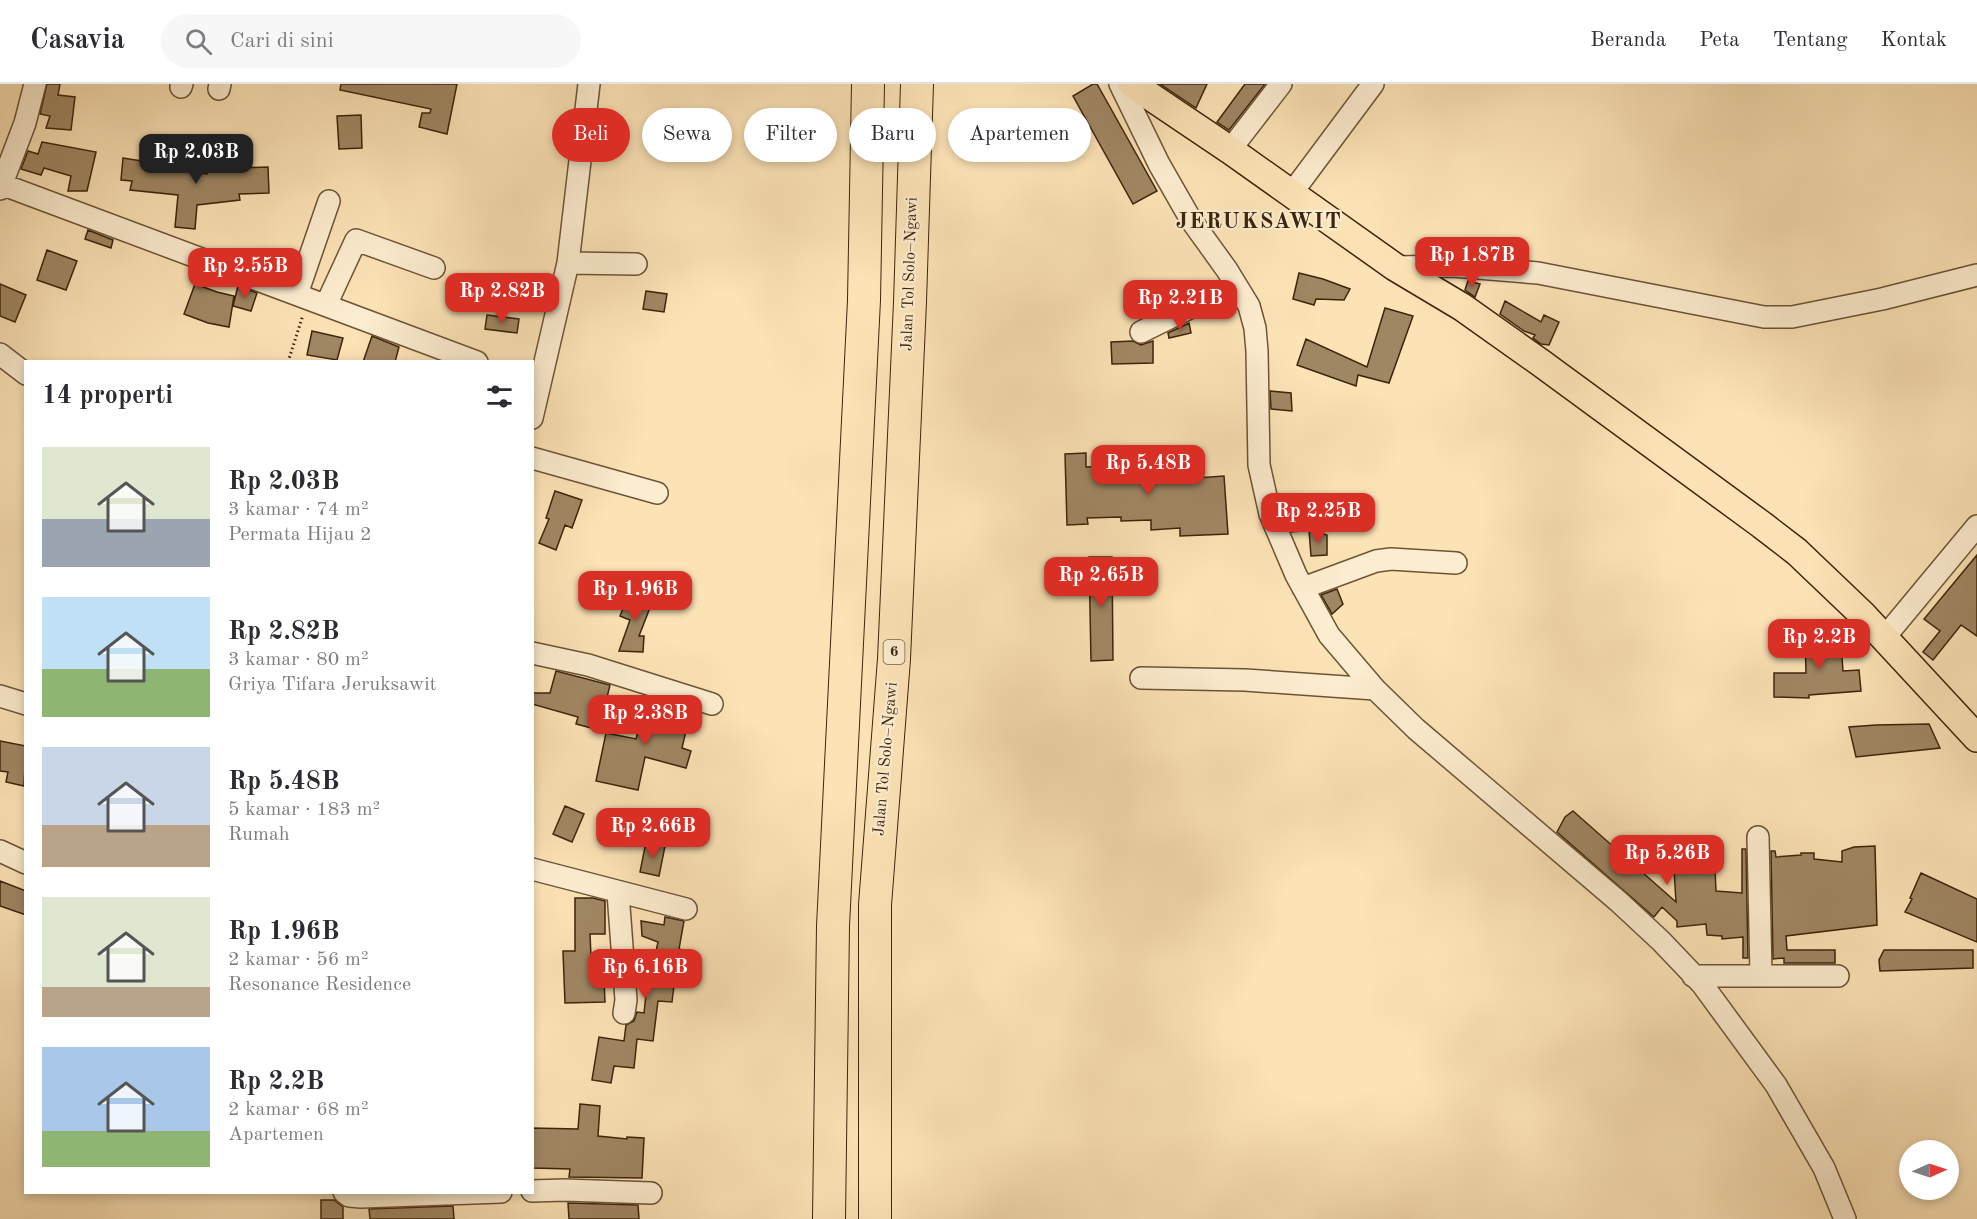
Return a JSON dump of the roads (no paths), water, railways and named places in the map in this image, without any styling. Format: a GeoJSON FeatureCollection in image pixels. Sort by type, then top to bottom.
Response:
{"type":"FeatureCollection","features":[{"type":"Feature","properties":{"kind":"highway"},"geometry":{"type":"LineString","coordinates":[[829,1219],[833,926],[864,300],[868,84]]}},
{"type":"Feature","properties":{"kind":"highway","name":"Jalan Tol Solo–Ngawi"},"geometry":{"type":"LineString","coordinates":[[875,1219],[874,904],[894,659],[917,84]]}},
{"type":"Feature","properties":{"kind":"main road"},"geometry":{"type":"LineString","coordinates":[[1132,84],[1395,267],[1462,307],[1559,375],[1797,552],[1862,614],[1977,738]]}},
{"type":"Feature","properties":{"kind":"street"},"geometry":{"type":"LineString","coordinates":[[35,84],[25,123],[1,186],[472,360]]}},
{"type":"Feature","properties":{"kind":"street"},"geometry":{"type":"LineString","coordinates":[[534,401],[536,384],[568,263],[589,84]]}},
{"type":"Feature","properties":{"kind":"street"},"geometry":{"type":"LineString","coordinates":[[1120,84],[1159,165],[1191,220],[1249,306],[1257,351],[1259,465],[1270,514],[1303,588],[1329,635],[1375,689],[1416,729],[1618,901],[1702,984],[1776,1085],[1824,1168],[1845,1219]]}},
{"type":"Feature","properties":{"kind":"street"},"geometry":{"type":"LineString","coordinates":[[1230,150],[1281,84]]}},
{"type":"Feature","properties":{"kind":"street"},"geometry":{"type":"LineString","coordinates":[[1291,194],[1373,84]]}},
{"type":"Feature","properties":{"kind":"street"},"geometry":{"type":"LineString","coordinates":[[310,299],[328,201]]}},
{"type":"Feature","properties":{"kind":"street"},"geometry":{"type":"LineString","coordinates":[[310,299],[356,240],[434,268]]}},
{"type":"Feature","properties":{"kind":"street"},"geometry":{"type":"LineString","coordinates":[[568,263],[636,264]]}},
{"type":"Feature","properties":{"kind":"street"},"geometry":{"type":"LineString","coordinates":[[1395,267],[1452,266],[1538,273],[1764,317],[1792,317],[1882,299],[1977,275]]}},
{"type":"Feature","properties":{"kind":"street"},"geometry":{"type":"LineString","coordinates":[[1141,332],[1236,285]]}},
{"type":"Feature","properties":{"kind":"street"},"geometry":{"type":"LineString","coordinates":[[0,354],[24,372]]}},
{"type":"Feature","properties":{"kind":"street"},"geometry":{"type":"LineString","coordinates":[[534,459],[657,493]]}},
{"type":"Feature","properties":{"kind":"street"},"geometry":{"type":"LineString","coordinates":[[1884,638],[1977,526]]}},
{"type":"Feature","properties":{"kind":"street"},"geometry":{"type":"LineString","coordinates":[[1303,588],[1376,561],[1390,559],[1456,563]]}},
{"type":"Feature","properties":{"kind":"street"},"geometry":{"type":"LineString","coordinates":[[534,652],[588,665],[712,704]]}},
{"type":"Feature","properties":{"kind":"street"},"geometry":{"type":"LineString","coordinates":[[1141,678],[1245,680],[1375,689]]}},
{"type":"Feature","properties":{"kind":"street"},"geometry":{"type":"LineString","coordinates":[[0,696],[24,704]]}},
{"type":"Feature","properties":{"kind":"street"},"geometry":{"type":"LineString","coordinates":[[1758,837],[1761,975]]}},
{"type":"Feature","properties":{"kind":"street"},"geometry":{"type":"LineString","coordinates":[[0,851],[24,862]]}},
{"type":"Feature","properties":{"kind":"street"},"geometry":{"type":"LineString","coordinates":[[534,870],[686,909]]}},
{"type":"Feature","properties":{"kind":"street"},"geometry":{"type":"LineString","coordinates":[[618,893],[626,986],[624,1013]]}},
{"type":"Feature","properties":{"kind":"street"},"geometry":{"type":"LineString","coordinates":[[1693,976],[1838,976]]}},
{"type":"Feature","properties":{"kind":"street"},"geometry":{"type":"LineString","coordinates":[[534,1191],[651,1193]]}},
{"type":"Feature","properties":{"kind":"street"},"geometry":{"type":"LineString","coordinates":[[346,1194],[361,1197],[445,1194]]}},
{"type":"Feature","properties":{"kind":"district","name":"JERUKSAWIT"},"geometry":{"type":"Point","coordinates":[1259,222]}}]}
